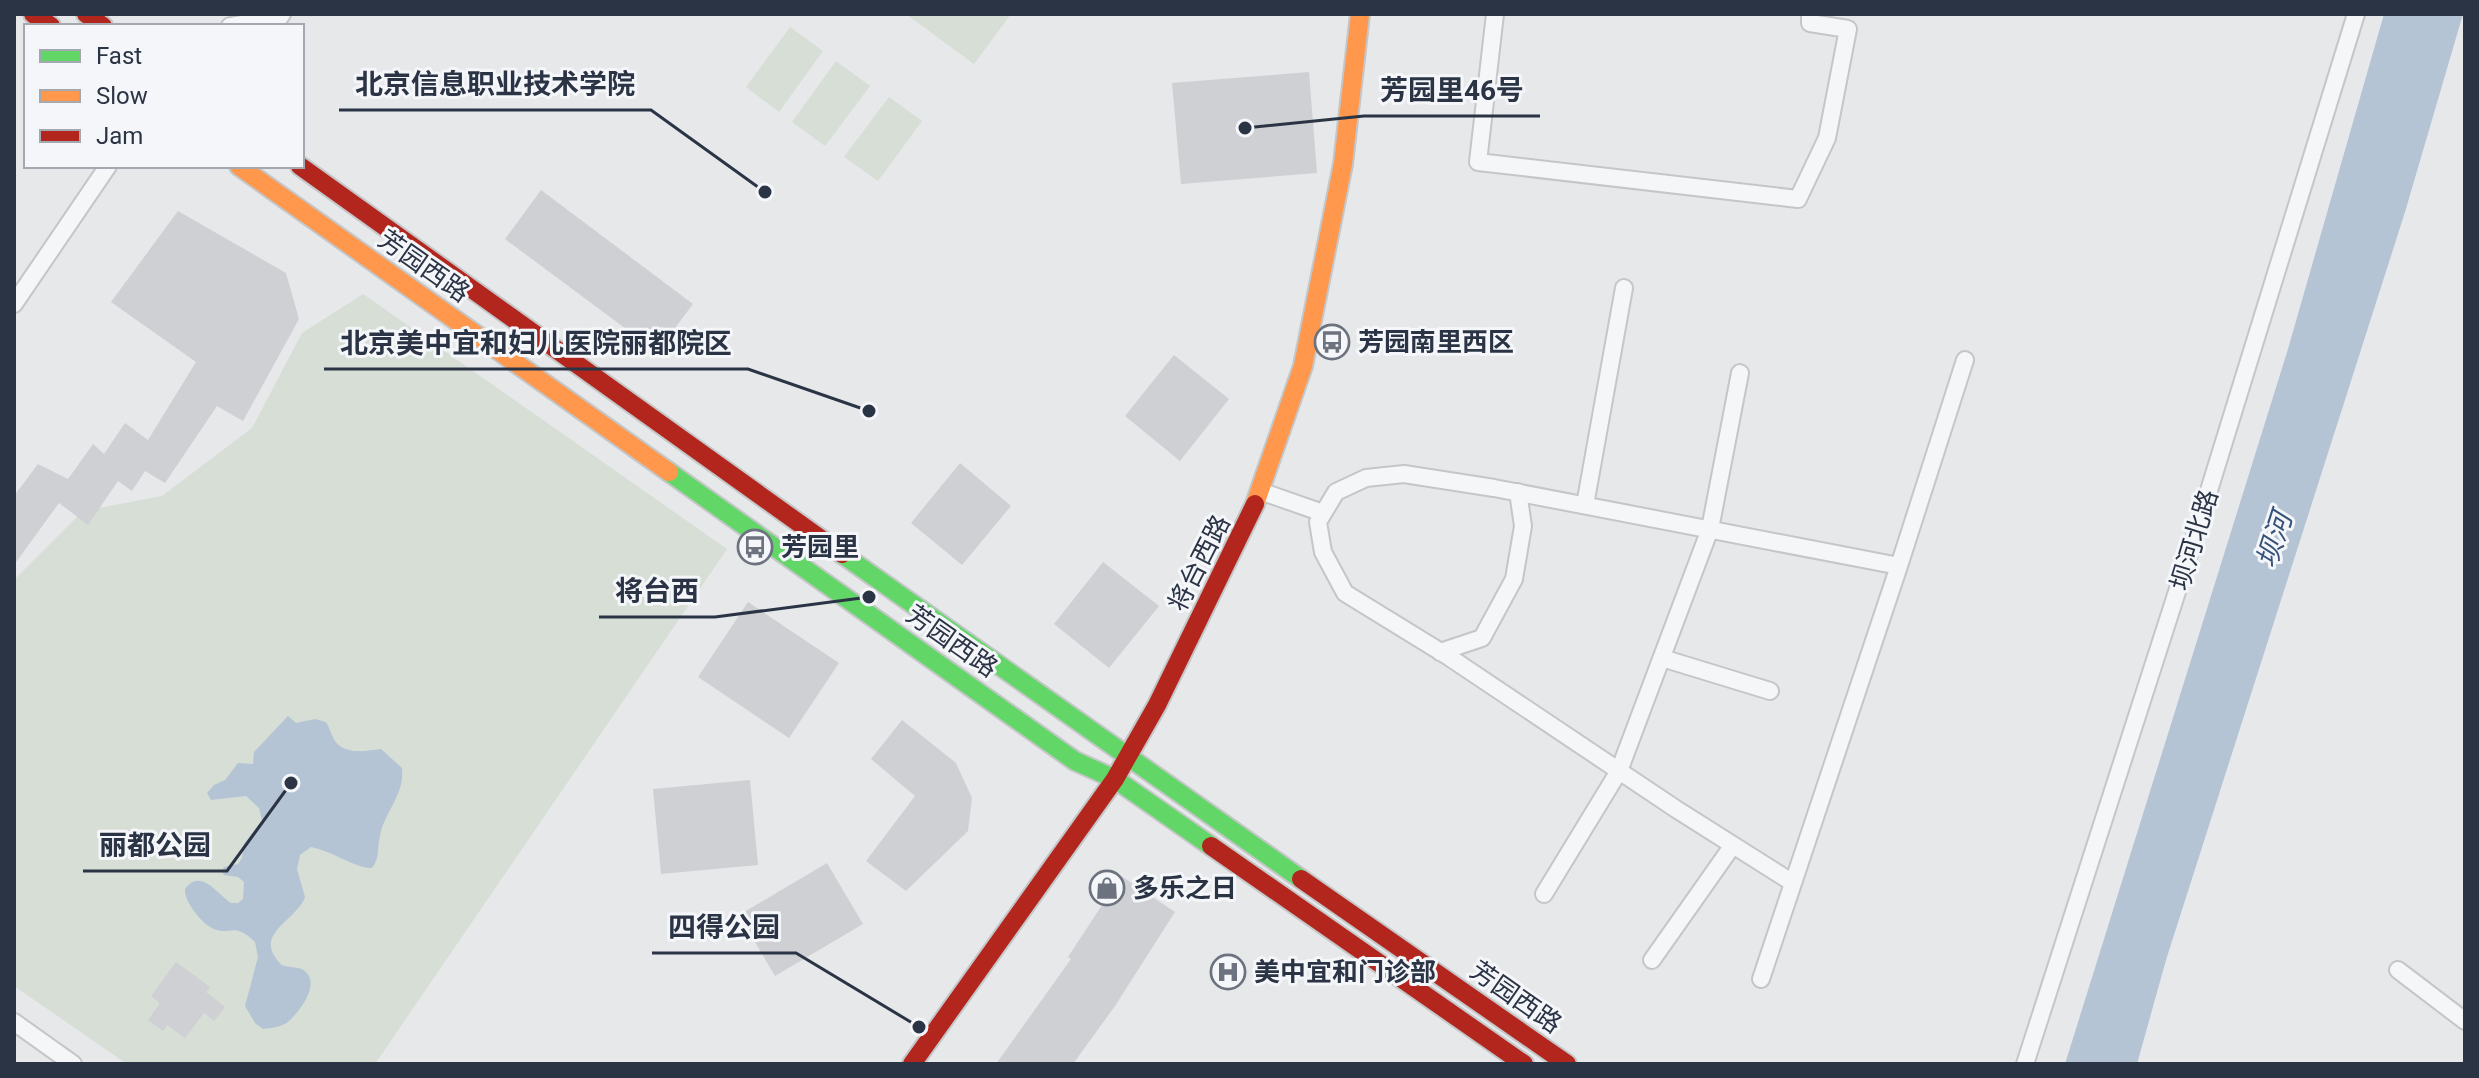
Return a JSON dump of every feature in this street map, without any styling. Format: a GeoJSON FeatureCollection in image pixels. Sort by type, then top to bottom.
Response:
{"type":"FeatureCollection","features":[{"type":"Feature","properties":{"kind":"main road","name":"将台西路"},"geometry":{"type":"LineString","coordinates":[[912,1064],[1115,779],[1157,705],[1252,514],[1303,366],[1343,164],[1360,14]]}},
{"type":"Feature","properties":{"kind":"main road","name":"芳园西路"},"geometry":{"type":"LineString","coordinates":[[242,168],[1075,761],[1115,779],[1524,1064]]}},
{"type":"Feature","properties":{"kind":"main road","name":"芳园西路"},"geometry":{"type":"LineString","coordinates":[[303,168],[1127,758],[1567,1064]]}},
{"type":"Feature","properties":{"kind":"street"},"geometry":{"type":"LineString","coordinates":[[241,24],[280,17],[282,14]]}},
{"type":"Feature","properties":{"kind":"street"},"geometry":{"type":"LineString","coordinates":[[1495,14],[1478,162],[1798,199],[1827,138],[1848,29],[1810,23],[1810,14]]}},
{"type":"Feature","properties":{"kind":"street","name":"坝河北路"},"geometry":{"type":"LineString","coordinates":[[2025,1064],[2199,524],[2356,14]]}},
{"type":"Feature","properties":{"kind":"street"},"geometry":{"type":"LineString","coordinates":[[14,304],[107,168]]}},
{"type":"Feature","properties":{"kind":"street"},"geometry":{"type":"LineString","coordinates":[[1585,505],[1624,288]]}},
{"type":"Feature","properties":{"kind":"street"},"geometry":{"type":"LineString","coordinates":[[1761,979],[1965,360]]}},
{"type":"Feature","properties":{"kind":"street"},"geometry":{"type":"LineString","coordinates":[[1544,894],[1619,771],[1662,658],[1710,529],[1740,373]]}},
{"type":"Feature","properties":{"kind":"street"},"geometry":{"type":"LineString","coordinates":[[1793,883],[1345,593],[1323,552],[1318,522],[1336,492],[1366,478],[1404,474],[1518,492],[1899,566]]}},
{"type":"Feature","properties":{"kind":"street"},"geometry":{"type":"LineString","coordinates":[[1260,491],[1323,513]]}},
{"type":"Feature","properties":{"kind":"street"},"geometry":{"type":"LineString","coordinates":[[1440,652],[1482,638],[1514,579],[1523,526],[1518,492]]}},
{"type":"Feature","properties":{"kind":"street"},"geometry":{"type":"LineString","coordinates":[[1662,658],[1770,691]]}},
{"type":"Feature","properties":{"kind":"street"},"geometry":{"type":"LineString","coordinates":[[1652,960],[1733,845]]}},
{"type":"Feature","properties":{"kind":"street"},"geometry":{"type":"LineString","coordinates":[[2398,970],[2465,1021]]}},
{"type":"Feature","properties":{"kind":"street"},"geometry":{"type":"LineString","coordinates":[[14,1022],[73,1064]]}},
{"type":"Feature","properties":{"kind":"shaded area"},"geometry":{"type":"Polygon","coordinates":[[[906,14],[1011,14],[974,64],[906,14]]]}},
{"type":"Feature","properties":{"kind":"shaded area"},"geometry":{"type":"Polygon","coordinates":[[[790,27],[823,51],[779,112],[746,87],[790,27]]]}},
{"type":"Feature","properties":{"kind":"shaded area"},"geometry":{"type":"Polygon","coordinates":[[[836,61],[870,86],[825,146],[792,122],[836,61]]]}},
{"type":"Feature","properties":{"kind":"shaded area"},"geometry":{"type":"Polygon","coordinates":[[[889,97],[922,121],[878,181],[844,157],[889,97]]]}},
{"type":"Feature","properties":{"kind":"shaded area"},"geometry":{"type":"Polygon","coordinates":[[[363,294],[727,549],[375,1064],[127,1064],[14,986],[14,580],[83,511],[162,496],[252,428],[302,333],[363,294]]]}},
{"type":"Feature","properties":{"kind":"water","name":"坝河"},"geometry":{"type":"Polygon","coordinates":[[[2384,14],[2463,14],[2405,212],[2166,960],[2137,1064],[2065,1064],[2288,349],[2384,14]]]}},
{"type":"Feature","properties":{"kind":"water"},"geometry":{"type":"Polygon","coordinates":[[[288,716],[296,723],[315,719],[326,722],[335,741],[344,748],[356,751],[381,749],[402,768],[402,778],[382,827],[372,868],[311,847],[300,855],[297,869],[305,897],[273,936],[271,945],[273,954],[282,965],[306,972],[311,984],[302,1005],[288,1022],[263,1029],[255,1023],[245,1006],[258,957],[255,942],[242,932],[219,931],[209,926],[191,906],[185,889],[191,883],[203,882],[231,903],[243,899],[244,882],[238,877],[224,875],[222,871],[224,867],[238,864],[242,858],[244,844],[262,820],[259,808],[246,796],[211,800],[207,793],[225,780],[238,763],[253,764],[254,752],[288,716]]]}},
{"type":"Feature","properties":{"kind":"building"},"geometry":{"type":"Polygon","coordinates":[[[1309,72],[1317,173],[1181,184],[1172,83],[1309,72]]]}},
{"type":"Feature","properties":{"kind":"building"},"geometry":{"type":"Polygon","coordinates":[[[541,190],[693,304],[657,352],[505,239],[541,190]]]}},
{"type":"Feature","properties":{"kind":"building"},"geometry":{"type":"Polygon","coordinates":[[[178,211],[286,273],[299,319],[243,421],[217,406],[165,483],[145,471],[132,491],[118,481],[88,525],[59,503],[14,565],[14,496],[38,464],[68,479],[93,444],[104,454],[125,423],[148,440],[196,362],[111,302],[178,211]]]}},
{"type":"Feature","properties":{"kind":"building"},"geometry":{"type":"Polygon","coordinates":[[[1174,355],[1229,399],[1180,461],[1125,416],[1174,355]]]}},
{"type":"Feature","properties":{"kind":"building"},"geometry":{"type":"Polygon","coordinates":[[[960,463],[1011,506],[962,565],[911,523],[960,463]]]}},
{"type":"Feature","properties":{"kind":"building"},"geometry":{"type":"Polygon","coordinates":[[[1103,562],[1159,606],[1109,668],[1054,624],[1103,562]]]}},
{"type":"Feature","properties":{"kind":"building"},"geometry":{"type":"Polygon","coordinates":[[[748,602],[839,663],[789,738],[698,677],[748,602]]]}},
{"type":"Feature","properties":{"kind":"building"},"geometry":{"type":"Polygon","coordinates":[[[902,720],[956,763],[972,798],[968,831],[906,891],[866,861],[915,796],[871,759],[902,720]]]}},
{"type":"Feature","properties":{"kind":"building"},"geometry":{"type":"Polygon","coordinates":[[[750,780],[758,865],[661,874],[653,789],[750,780]]]}},
{"type":"Feature","properties":{"kind":"building"},"geometry":{"type":"Polygon","coordinates":[[[827,863],[863,924],[775,976],[739,915],[827,863]]]}},
{"type":"Feature","properties":{"kind":"building"},"geometry":{"type":"Polygon","coordinates":[[[1121,876],[1175,912],[1115,1006],[1073,1064],[996,1064],[1071,959],[1068,957],[1121,876]]]}},
{"type":"Feature","properties":{"kind":"building"},"geometry":{"type":"Polygon","coordinates":[[[176,962],[210,987],[206,992],[225,1007],[214,1021],[204,1013],[185,1038],[167,1025],[163,1031],[148,1020],[160,1003],[151,996],[176,962]]]}},
{"type":"Feature","properties":{"kind":"traffic: fast"},"geometry":{"type":"LineString","coordinates":[[669,472],[1075,761],[1115,779],[1211,846]]}},
{"type":"Feature","properties":{"kind":"traffic: fast"},"geometry":{"type":"LineString","coordinates":[[842,554],[1301,879]]}},
{"type":"Feature","properties":{"kind":"traffic: slow"},"geometry":{"type":"LineString","coordinates":[[1255,504],[1303,366],[1343,164],[1360,14]]}},
{"type":"Feature","properties":{"kind":"traffic: slow"},"geometry":{"type":"LineString","coordinates":[[242,168],[669,472]]}},
{"type":"Feature","properties":{"kind":"traffic: jam"},"geometry":{"type":"LineString","coordinates":[[33,14],[48,24]]}},
{"type":"Feature","properties":{"kind":"traffic: jam"},"geometry":{"type":"LineString","coordinates":[[86,14],[100,24]]}},
{"type":"Feature","properties":{"kind":"traffic: jam"},"geometry":{"type":"LineString","coordinates":[[303,168],[842,554]]}},
{"type":"Feature","properties":{"kind":"traffic: jam"},"geometry":{"type":"LineString","coordinates":[[912,1064],[1115,779],[1157,705],[1255,504]]}},
{"type":"Feature","properties":{"kind":"traffic: jam"},"geometry":{"type":"LineString","coordinates":[[1211,846],[1524,1064]]}},
{"type":"Feature","properties":{"kind":"traffic: jam"},"geometry":{"type":"LineString","coordinates":[[1301,879],[1567,1064]]}},
{"type":"Feature","properties":{"kind":"place","name":"芳园里46号"},"geometry":{"type":"Point","coordinates":[1245,128]}},
{"type":"Feature","properties":{"kind":"place","name":"北京信息职业技术学院"},"geometry":{"type":"Point","coordinates":[765,192]}},
{"type":"Feature","properties":{"kind":"place","name":"芳园南里西区"},"geometry":{"type":"Point","coordinates":[1332,342]}},
{"type":"Feature","properties":{"kind":"place","name":"北京美中宜和妇儿医院丽都院区"},"geometry":{"type":"Point","coordinates":[869,411]}},
{"type":"Feature","properties":{"kind":"place","name":"芳园里"},"geometry":{"type":"Point","coordinates":[755,547]}},
{"type":"Feature","properties":{"kind":"place","name":"将台西"},"geometry":{"type":"Point","coordinates":[869,597]}},
{"type":"Feature","properties":{"kind":"place","name":"丽都公园"},"geometry":{"type":"Point","coordinates":[291,783]}},
{"type":"Feature","properties":{"kind":"place","name":"多乐之日"},"geometry":{"type":"Point","coordinates":[1107,888]}},
{"type":"Feature","properties":{"kind":"place","name":"美中宜和门诊部"},"geometry":{"type":"Point","coordinates":[1228,972]}},
{"type":"Feature","properties":{"kind":"place","name":"四得公园"},"geometry":{"type":"Point","coordinates":[919,1027]}}]}
